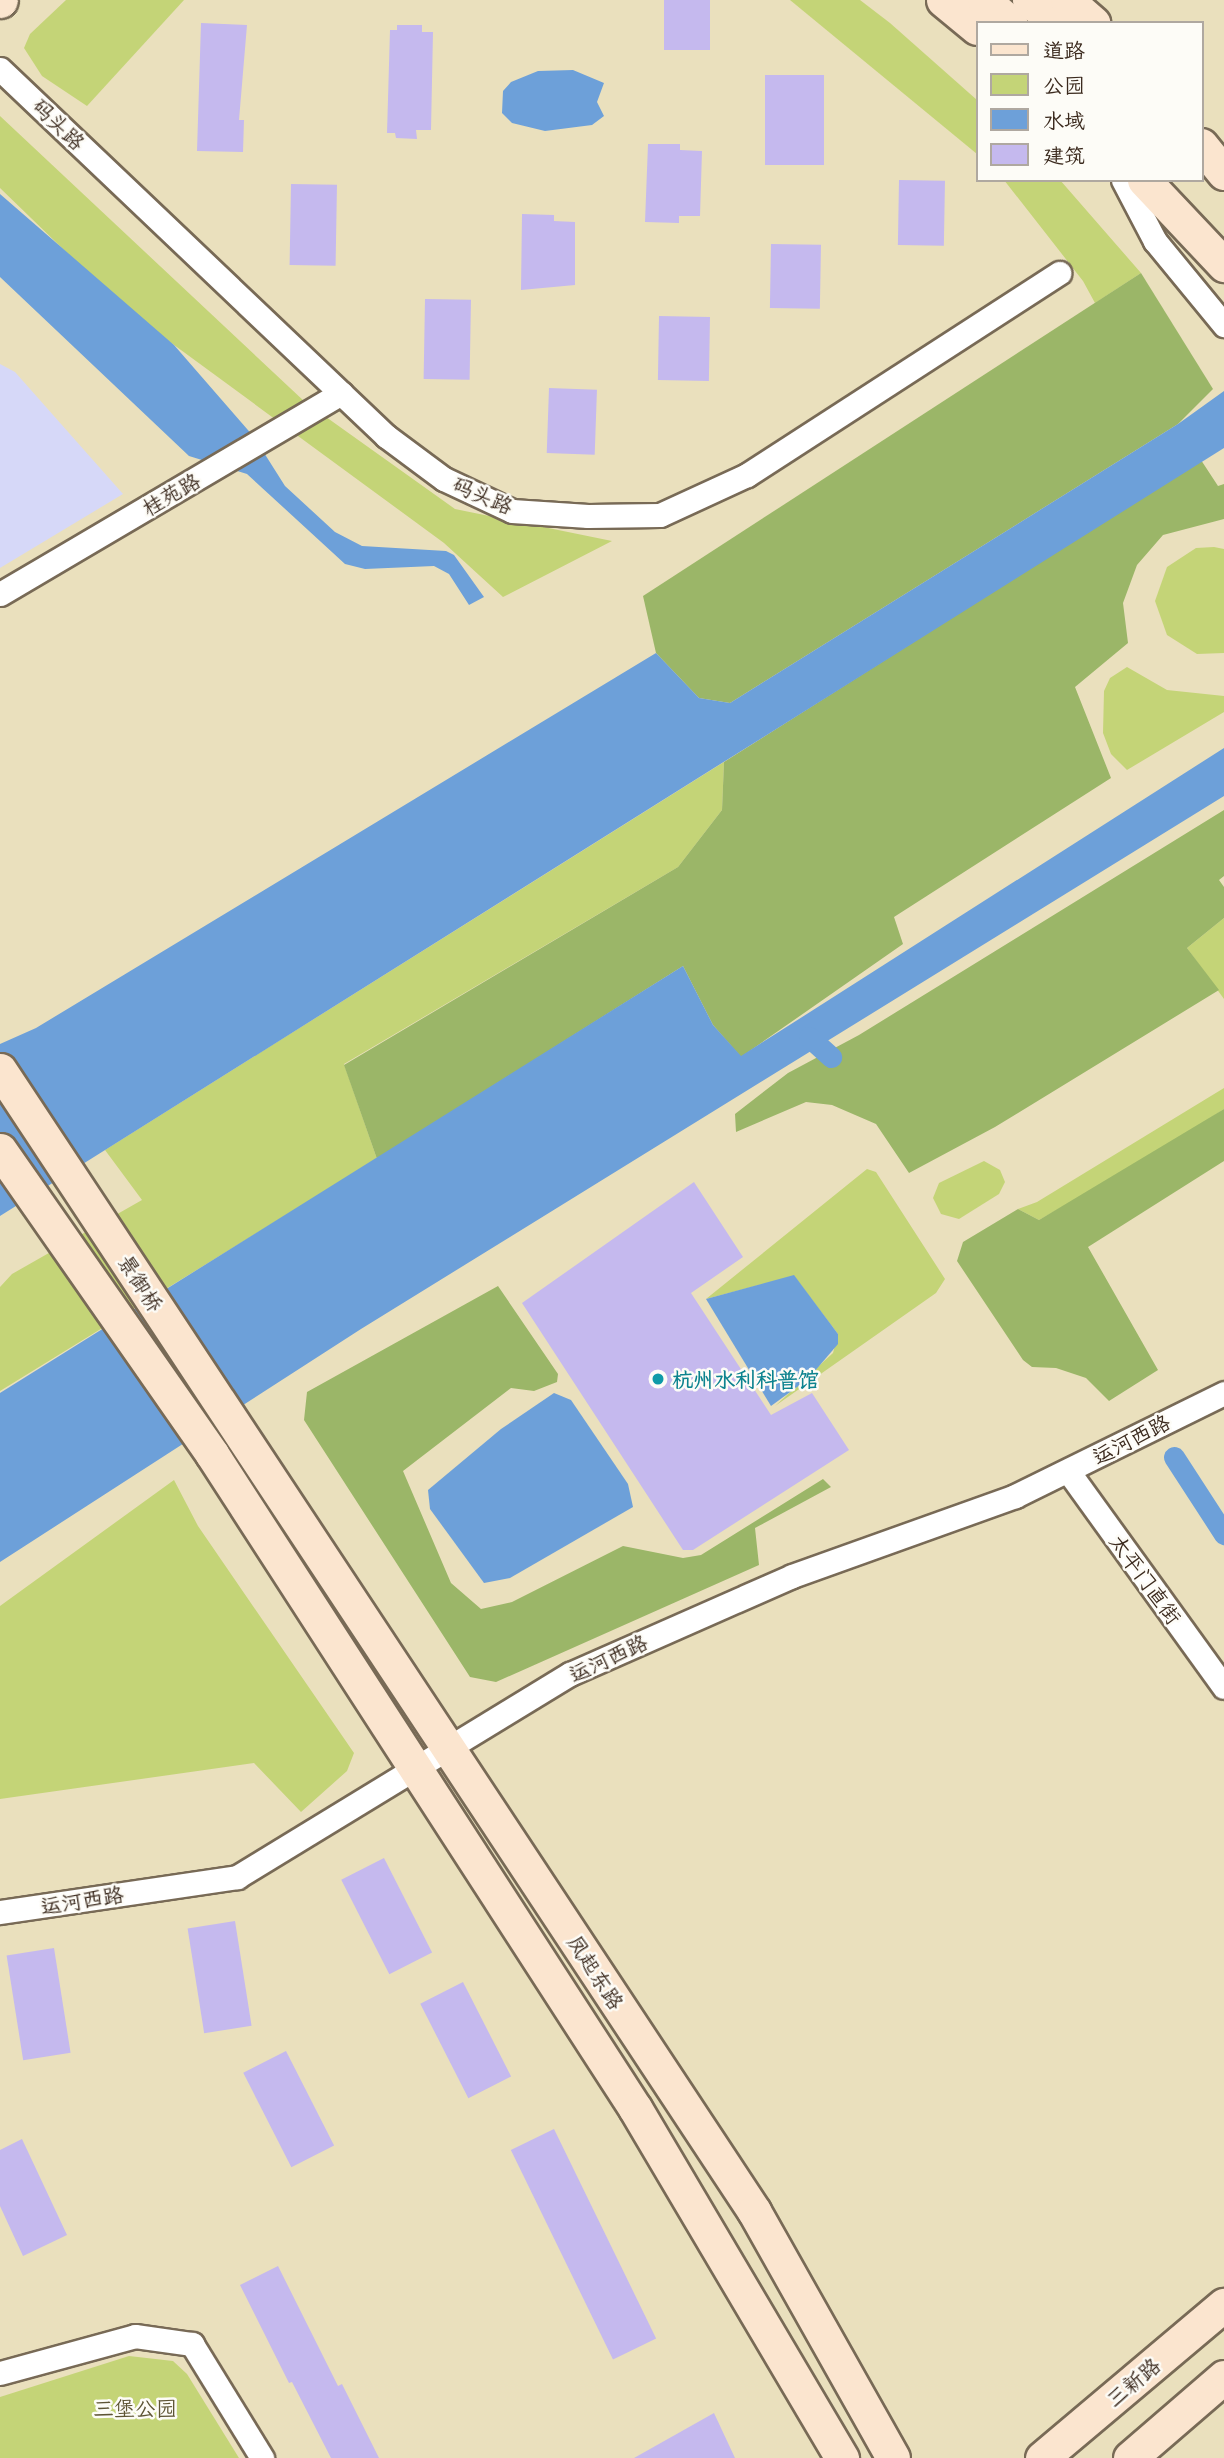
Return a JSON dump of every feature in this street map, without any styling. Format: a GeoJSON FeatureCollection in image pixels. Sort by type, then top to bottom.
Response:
{"type":"FeatureCollection","features":[{"type":"Feature","properties":{"kind":"main road"},"geometry":{"type":"LineString","coordinates":[[943,0],[976,28]]}},
{"type":"Feature","properties":{"kind":"main road"},"geometry":{"type":"LineString","coordinates":[[984,0],[1008,21]]}},
{"type":"Feature","properties":{"kind":"main road"},"geometry":{"type":"LineString","coordinates":[[1029,0],[1054,21]]}},
{"type":"Feature","properties":{"kind":"main road"},"geometry":{"type":"LineString","coordinates":[[1067,0],[1091,21]]}},
{"type":"Feature","properties":{"kind":"main road"},"geometry":{"type":"LineString","coordinates":[[1146,182],[1180,214],[1224,265]]}},
{"type":"Feature","properties":{"kind":"main road"},"geometry":{"type":"LineString","coordinates":[[1159,182],[1180,214]]}},
{"type":"Feature","properties":{"kind":"main road","name":"景御桥"},"geometry":{"type":"LineString","coordinates":[[0,1070],[282,1496]]}},
{"type":"Feature","properties":{"kind":"main road","name":"景御桥"},"geometry":{"type":"LineString","coordinates":[[0,1150],[83,1265],[253,1517]]}},
{"type":"Feature","properties":{"kind":"main road","name":"凤起东路"},"geometry":{"type":"LineString","coordinates":[[282,1496],[754,2211],[893,2458]]}},
{"type":"Feature","properties":{"kind":"main road","name":"凤起东路"},"geometry":{"type":"LineString","coordinates":[[253,1517],[635,2108],[842,2458]]}},
{"type":"Feature","properties":{"kind":"main road","name":"三新路"},"geometry":{"type":"LineString","coordinates":[[1042,2458],[1224,2305]]}},
{"type":"Feature","properties":{"kind":"main road"},"geometry":{"type":"LineString","coordinates":[[1130,2458],[1224,2377]]}},
{"type":"Feature","properties":{"kind":"street","name":"码头路"},"geometry":{"type":"LineString","coordinates":[[0,69],[386,436],[444,478],[512,511],[589,516],[660,515],[747,475],[1059,273]]}},
{"type":"Feature","properties":{"kind":"street"},"geometry":{"type":"LineString","coordinates":[[1124,182],[1155,241],[1199,290],[1224,325]]}},
{"type":"Feature","properties":{"kind":"street","name":"桂苑路"},"geometry":{"type":"LineString","coordinates":[[0,594],[341,393]]}},
{"type":"Feature","properties":{"kind":"street","name":"运河西路"},"geometry":{"type":"LineString","coordinates":[[0,1912],[237,1877],[570,1674],[792,1576],[1015,1496],[1224,1393]]}},
{"type":"Feature","properties":{"kind":"street","name":"太平门直街"},"geometry":{"type":"LineString","coordinates":[[1068,1471],[1224,1687]]}},
{"type":"Feature","properties":{"kind":"street"},"geometry":{"type":"LineString","coordinates":[[0,2373],[135,2336],[191,2344],[262,2458]]}},
{"type":"Feature","properties":{"kind":"shaded area"},"geometry":{"type":"Polygon","coordinates":[[[0,364],[15,372],[123,494],[0,568],[0,364]]]}},
{"type":"Feature","properties":{"kind":"green space"},"geometry":{"type":"Polygon","coordinates":[[[66,0],[184,0],[87,106],[42,76],[24,48],[30,34],[66,0]]]}},
{"type":"Feature","properties":{"kind":"green space"},"geometry":{"type":"Polygon","coordinates":[[[790,0],[860,0],[890,23],[976,99],[976,153],[790,0]]]}},
{"type":"Feature","properties":{"kind":"green space"},"geometry":{"type":"Polygon","coordinates":[[[0,116],[305,402],[455,509],[612,541],[503,597],[444,543],[125,309],[0,188],[0,116]]]}},
{"type":"Feature","properties":{"kind":"green space"},"geometry":{"type":"Polygon","coordinates":[[[1006,182],[1062,182],[1141,273],[1095,303],[1083,281],[1006,182]]]}},
{"type":"Feature","properties":{"kind":"green space"},"geometry":{"type":"Polygon","coordinates":[[[1141,273],[1213,389],[1178,424],[730,703],[699,698],[656,653],[643,596],[1141,273]]]}},
{"type":"Feature","properties":{"kind":"green space"},"geometry":{"type":"Polygon","coordinates":[[[1201,460],[1218,486],[1224,484],[1224,519],[1163,535],[1137,565],[1123,603],[1128,643],[1075,687],[1111,778],[894,917],[903,944],[741,1057],[713,1025],[683,966],[377,1159],[344,1065],[678,867],[722,810],[724,762],[1201,460]]]}},
{"type":"Feature","properties":{"kind":"green space"},"geometry":{"type":"Polygon","coordinates":[[[1196,548],[1224,549],[1224,653],[1197,654],[1167,635],[1155,601],[1167,567],[1196,548]]]}},
{"type":"Feature","properties":{"kind":"green space"},"geometry":{"type":"Polygon","coordinates":[[[1127,667],[1167,690],[1224,696],[1224,712],[1127,770],[1111,754],[1103,733],[1104,691],[1110,678],[1127,667]]]}},
{"type":"Feature","properties":{"kind":"green space"},"geometry":{"type":"Polygon","coordinates":[[[724,762],[722,810],[678,867],[344,1064],[377,1159],[0,1391],[0,1287],[12,1274],[142,1200],[105,1150],[724,762]]]}},
{"type":"Feature","properties":{"kind":"green space"},"geometry":{"type":"Polygon","coordinates":[[[1224,810],[1224,876],[1219,880],[1224,887],[1224,918],[1187,948],[1219,990],[995,1127],[909,1173],[876,1124],[832,1105],[806,1102],[736,1132],[735,1114],[788,1073],[859,1035],[1224,810]]]}},
{"type":"Feature","properties":{"kind":"green space"},"geometry":{"type":"Polygon","coordinates":[[[1224,918],[1224,999],[1187,948],[1224,918]]]}},
{"type":"Feature","properties":{"kind":"green space"},"geometry":{"type":"Polygon","coordinates":[[[1224,1088],[1224,1109],[1157,1153],[1039,1220],[1018,1209],[1037,1202],[1224,1088]]]}},
{"type":"Feature","properties":{"kind":"green space"},"geometry":{"type":"Polygon","coordinates":[[[1224,1109],[1224,1161],[1088,1247],[1158,1370],[1109,1401],[1086,1378],[1056,1368],[1032,1367],[1023,1360],[957,1261],[963,1242],[1018,1209],[1039,1220],[1224,1109]]]}},
{"type":"Feature","properties":{"kind":"green space"},"geometry":{"type":"Polygon","coordinates":[[[984,1161],[1000,1170],[1005,1182],[999,1194],[959,1219],[941,1214],[933,1198],[939,1183],[984,1161]]]}},
{"type":"Feature","properties":{"kind":"green space"},"geometry":{"type":"Polygon","coordinates":[[[867,1169],[876,1172],[945,1279],[936,1293],[775,1406],[833,1353],[838,1334],[794,1276],[706,1299],[867,1169]]]}},
{"type":"Feature","properties":{"kind":"green space"},"geometry":{"type":"Polygon","coordinates":[[[498,1286],[558,1374],[557,1382],[534,1391],[511,1388],[403,1471],[451,1583],[481,1609],[512,1602],[623,1546],[683,1558],[701,1555],[823,1479],[831,1487],[755,1528],[759,1565],[496,1682],[470,1677],[304,1420],[307,1392],[498,1286]]]}},
{"type":"Feature","properties":{"kind":"green space"},"geometry":{"type":"Polygon","coordinates":[[[174,1480],[198,1526],[354,1753],[347,1771],[301,1812],[254,1763],[0,1799],[0,1606],[174,1480]]]}},
{"type":"Feature","properties":{"kind":"green space","name":"三堡公园"},"geometry":{"type":"Polygon","coordinates":[[[129,2356],[173,2361],[187,2374],[239,2458],[0,2458],[0,2397],[129,2356]]]}},
{"type":"Feature","properties":{"kind":"water"},"geometry":{"type":"Polygon","coordinates":[[[573,70],[604,83],[597,102],[604,116],[592,125],[545,131],[512,123],[502,113],[503,91],[511,82],[538,71],[573,70]]]}},
{"type":"Feature","properties":{"kind":"water"},"geometry":{"type":"Polygon","coordinates":[[[0,194],[174,345],[254,437],[285,486],[335,532],[362,546],[446,551],[454,555],[484,597],[469,605],[449,574],[434,566],[365,569],[345,564],[247,474],[189,456],[0,277],[0,194]]]}},
{"type":"Feature","properties":{"kind":"water"},"geometry":{"type":"Polygon","coordinates":[[[1224,391],[1224,448],[0,1216],[0,1044],[36,1028],[656,653],[699,698],[730,703],[1178,424],[1224,391]]]}},
{"type":"Feature","properties":{"kind":"water"},"geometry":{"type":"Polygon","coordinates":[[[1224,748],[1224,796],[361,1329],[0,1562],[0,1393],[683,966],[713,1025],[741,1056],[1224,748]]]}},
{"type":"Feature","properties":{"kind":"water"},"geometry":{"type":"Polygon","coordinates":[[[794,1275],[838,1334],[838,1344],[808,1379],[771,1406],[706,1299],[794,1275]]]}},
{"type":"Feature","properties":{"kind":"water"},"geometry":{"type":"Polygon","coordinates":[[[554,1393],[571,1400],[628,1484],[633,1507],[510,1578],[484,1583],[430,1509],[428,1490],[501,1429],[554,1393]]]}},
{"type":"Feature","properties":{"kind":"building"},"geometry":{"type":"Polygon","coordinates":[[[664,0],[710,0],[710,50],[664,50],[664,0]]]}},
{"type":"Feature","properties":{"kind":"building"},"geometry":{"type":"Polygon","coordinates":[[[201,23],[247,25],[239,120],[244,120],[243,152],[197,151],[201,23]]]}},
{"type":"Feature","properties":{"kind":"building"},"geometry":{"type":"Polygon","coordinates":[[[397,25],[422,25],[422,32],[433,32],[431,130],[416,130],[417,139],[396,138],[395,133],[387,133],[390,30],[397,30],[397,25]]]}},
{"type":"Feature","properties":{"kind":"building"},"geometry":{"type":"Polygon","coordinates":[[[765,75],[824,75],[824,165],[765,165],[765,75]]]}},
{"type":"Feature","properties":{"kind":"building"},"geometry":{"type":"Polygon","coordinates":[[[648,144],[680,144],[680,150],[702,151],[700,216],[679,216],[679,223],[645,222],[648,144]]]}},
{"type":"Feature","properties":{"kind":"building"},"geometry":{"type":"Polygon","coordinates":[[[899,180],[945,181],[944,246],[898,245],[899,180]]]}},
{"type":"Feature","properties":{"kind":"building"},"geometry":{"type":"Polygon","coordinates":[[[291,184],[337,185],[336,266],[290,265],[291,184]]]}},
{"type":"Feature","properties":{"kind":"building"},"geometry":{"type":"Polygon","coordinates":[[[522,214],[554,215],[554,221],[575,222],[575,285],[521,290],[522,214]]]}},
{"type":"Feature","properties":{"kind":"building"},"geometry":{"type":"Polygon","coordinates":[[[771,244],[821,245],[820,309],[770,308],[771,244]]]}},
{"type":"Feature","properties":{"kind":"building"},"geometry":{"type":"Polygon","coordinates":[[[425,299],[471,300],[470,380],[424,379],[425,299]]]}},
{"type":"Feature","properties":{"kind":"building"},"geometry":{"type":"Polygon","coordinates":[[[659,316],[710,317],[709,381],[658,380],[659,316]]]}},
{"type":"Feature","properties":{"kind":"building"},"geometry":{"type":"Polygon","coordinates":[[[549,388],[597,390],[595,455],[547,453],[549,388]]]}},
{"type":"Feature","properties":{"kind":"building","name":"杭州水利科普馆"},"geometry":{"type":"Polygon","coordinates":[[[694,1182],[743,1257],[691,1293],[771,1415],[812,1393],[849,1450],[693,1550],[683,1550],[522,1303],[694,1182]]]}},
{"type":"Feature","properties":{"kind":"building"},"geometry":{"type":"Polygon","coordinates":[[[384,1858],[432,1952],[389,1974],[341,1880],[384,1858]]]}},
{"type":"Feature","properties":{"kind":"building"},"geometry":{"type":"Polygon","coordinates":[[[235,1921],[252,2026],[204,2033],[188,1929],[235,1921]]]}},
{"type":"Feature","properties":{"kind":"building"},"geometry":{"type":"Polygon","coordinates":[[[54,1948],[71,2053],[23,2060],[7,1956],[54,1948]]]}},
{"type":"Feature","properties":{"kind":"building"},"geometry":{"type":"Polygon","coordinates":[[[463,1982],[511,2076],[468,2098],[420,2004],[463,1982]]]}},
{"type":"Feature","properties":{"kind":"building"},"geometry":{"type":"Polygon","coordinates":[[[286,2051],[334,2145],[291,2167],[243,2073],[286,2051]]]}},
{"type":"Feature","properties":{"kind":"building"},"geometry":{"type":"Polygon","coordinates":[[[554,2129],[656,2338],[613,2359],[511,2150],[554,2129]]]}},
{"type":"Feature","properties":{"kind":"building"},"geometry":{"type":"Polygon","coordinates":[[[22,2139],[67,2235],[23,2256],[0,2206],[0,2150],[22,2139]]]}},
{"type":"Feature","properties":{"kind":"building"},"geometry":{"type":"Polygon","coordinates":[[[278,2266],[338,2386],[342,2384],[379,2458],[331,2458],[292,2382],[289,2383],[240,2285],[278,2266]]]}},
{"type":"Feature","properties":{"kind":"building"},"geometry":{"type":"Polygon","coordinates":[[[714,2413],[735,2458],[634,2458],[714,2413]]]}},
{"type":"Feature","properties":{"kind":"waterway"},"geometry":{"type":"LineString","coordinates":[[809,1037],[831,1057]]}},
{"type":"Feature","properties":{"kind":"waterway"},"geometry":{"type":"LineString","coordinates":[[1174,1457],[1224,1534]]}},
{"type":"Feature","properties":{"kind":"place","name":"杭州水利科普馆"},"geometry":{"type":"Point","coordinates":[658,1379]}}]}
